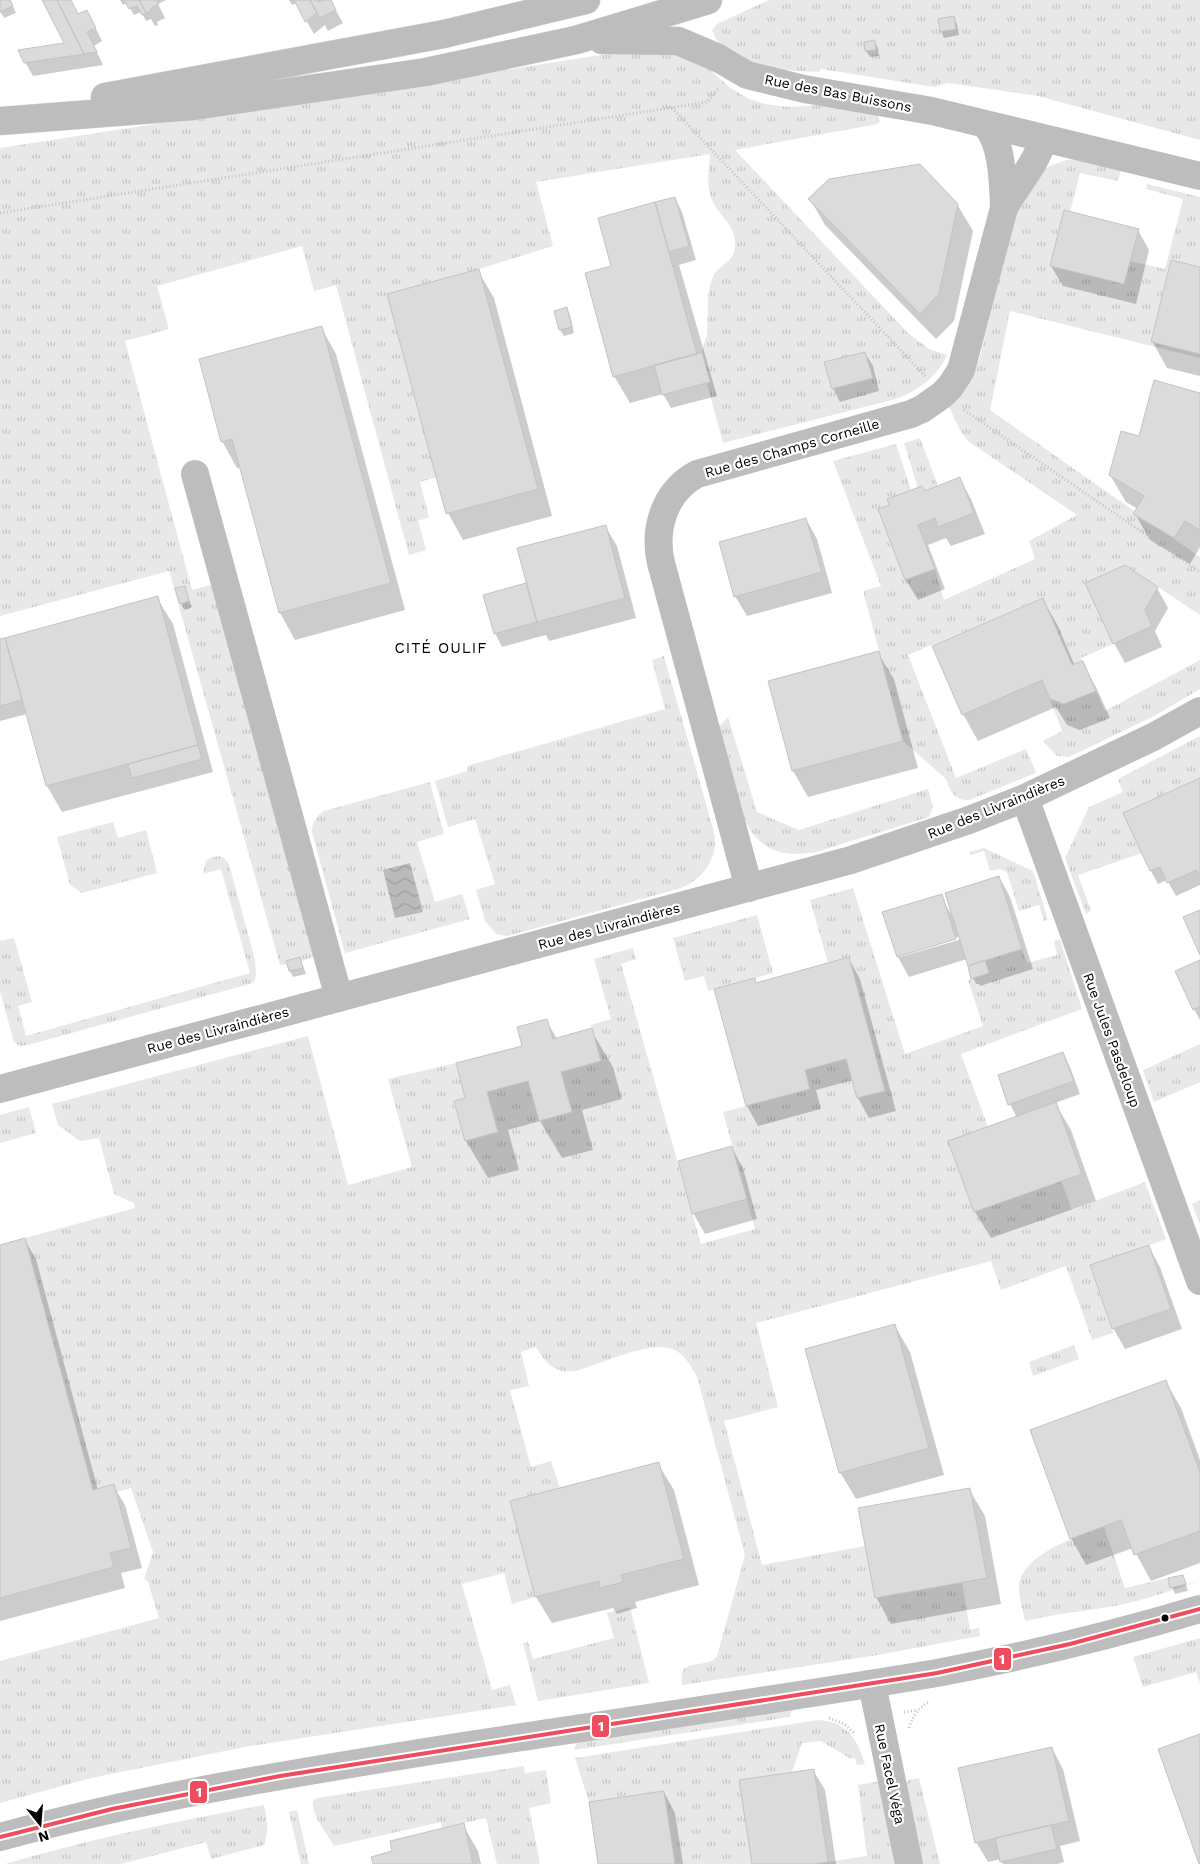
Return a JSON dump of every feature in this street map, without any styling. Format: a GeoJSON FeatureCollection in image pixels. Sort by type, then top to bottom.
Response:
{"type":"FeatureCollection","features":[{"type":"Feature","properties":{"kind":"street"},"geometry":{"type":"LineString","coordinates":[[297,62],[331,42],[472,16],[530,0]]}},
{"type":"Feature","properties":{"kind":"street"},"geometry":{"type":"LineString","coordinates":[[0,117],[444,34],[586,0]]}},
{"type":"Feature","properties":{"kind":"street"},"geometry":{"type":"LineString","coordinates":[[0,121],[194,106],[426,72],[576,40],[708,0]]}},
{"type":"Feature","properties":{"kind":"street","name":"Rue des Bas Buissons"},"geometry":{"type":"LineString","coordinates":[[576,40],[678,41],[718,58],[747,75],[804,89],[932,111],[1200,176]]}},
{"type":"Feature","properties":{"kind":"street"},"geometry":{"type":"LineString","coordinates":[[932,111],[963,99],[1019,113],[1043,138]]}},
{"type":"Feature","properties":{"kind":"street","name":"Rue des Champs Corneille"},"geometry":{"type":"LineString","coordinates":[[985,124],[992,132],[1003,170],[1004,208]]}},
{"type":"Feature","properties":{"kind":"street","name":"Rue des Champs Corneille"},"geometry":{"type":"LineString","coordinates":[[749,888],[659,556],[659,531],[663,514],[678,488],[698,474],[899,418],[922,409],[942,395],[956,379],[964,362],[1004,208],[1038,154],[1043,138]]}},
{"type":"Feature","properties":{"kind":"street"},"geometry":{"type":"LineString","coordinates":[[195,474],[339,998]]}},
{"type":"Feature","properties":{"kind":"street","name":"Rue des Livraindières"},"geometry":{"type":"LineString","coordinates":[[0,1089],[749,888],[902,844],[1025,798],[1153,737],[1200,711]]}},
{"type":"Feature","properties":{"kind":"street","name":"Rue Jules Pasdeloup"},"geometry":{"type":"LineString","coordinates":[[1025,798],[1200,1281]]}},
{"type":"Feature","properties":{"kind":"street"},"geometry":{"type":"LineString","coordinates":[[0,1837],[64,1819],[138,1802],[278,1776],[872,1684],[1020,1657],[1200,1609]]}},
{"type":"Feature","properties":{"kind":"street","name":"Rue Facel Véga"},"geometry":{"type":"LineString","coordinates":[[872,1684],[910,1864]]}},
{"type":"Feature","properties":{"kind":"path"},"geometry":{"type":"LineString","coordinates":[[0,213],[707,102],[722,84],[718,58]]}},
{"type":"Feature","properties":{"kind":"path"},"geometry":{"type":"LineString","coordinates":[[672,108],[942,395],[1200,572]]}},
{"type":"Feature","properties":{"kind":"path"},"geometry":{"type":"LineString","coordinates":[[829,1718],[844,1724],[859,1739]]}},
{"type":"Feature","properties":{"kind":"green space"},"geometry":{"type":"Polygon","coordinates":[[[769,0],[1200,0],[1200,140],[1038,96],[948,83],[934,87],[821,69],[819,72],[782,70],[749,62],[723,47],[716,39],[712,30],[717,24],[769,0]]]}},
{"type":"Feature","properties":{"kind":"green space"},"geometry":{"type":"Polygon","coordinates":[[[663,48],[706,66],[729,87],[749,99],[765,104],[788,107],[820,105],[878,115],[880,121],[878,124],[735,150],[908,333],[929,349],[947,355],[933,376],[920,387],[896,399],[723,443],[707,384],[710,382],[702,352],[707,334],[708,298],[713,277],[733,255],[735,243],[730,225],[715,206],[710,195],[708,177],[710,154],[536,182],[553,246],[479,269],[437,477],[420,482],[429,517],[418,521],[426,550],[409,555],[336,285],[314,291],[302,246],[157,286],[169,329],[125,341],[192,590],[214,584],[314,957],[301,961],[300,957],[286,961],[287,964],[280,965],[169,571],[0,616],[0,148],[634,50],[663,48]]]}},
{"type":"Feature","properties":{"kind":"green space"},"geometry":{"type":"Polygon","coordinates":[[[1081,159],[1121,169],[1118,181],[1080,173],[1070,212],[1064,211],[1050,266],[1124,284],[1130,261],[1165,269],[1183,199],[1146,189],[1147,184],[1200,197],[1200,267],[1171,260],[1151,341],[1200,354],[1200,358],[1010,311],[990,410],[1200,557],[1200,615],[1125,565],[1085,583],[1113,644],[1081,658],[1083,661],[1072,665],[1043,598],[908,655],[956,778],[1026,749],[1036,773],[969,800],[964,800],[957,797],[949,787],[946,779],[903,741],[863,591],[881,586],[833,461],[896,444],[911,490],[887,499],[889,505],[878,509],[905,580],[935,569],[944,600],[1035,559],[1029,541],[1077,515],[968,441],[960,430],[949,407],[972,375],[979,360],[1019,203],[1045,168],[1066,160],[1081,159]]]}},
{"type":"Feature","properties":{"kind":"green space"},"geometry":{"type":"Polygon","coordinates":[[[920,438],[938,486],[925,491],[922,486],[918,488],[904,443],[920,438]]]}},
{"type":"Feature","properties":{"kind":"green space"},"geometry":{"type":"Polygon","coordinates":[[[664,656],[714,832],[714,850],[708,866],[697,879],[681,888],[507,936],[496,934],[485,921],[476,890],[495,884],[475,819],[448,827],[435,781],[468,771],[467,766],[665,709],[652,660],[664,656]]]}},
{"type":"Feature","properties":{"kind":"green space"},"geometry":{"type":"Polygon","coordinates":[[[1200,660],[1200,689],[1154,716],[1069,757],[1057,756],[1043,741],[1062,731],[1050,699],[1064,704],[1096,691],[1105,711],[1200,660]]]}},
{"type":"Feature","properties":{"kind":"green space"},"geometry":{"type":"Polygon","coordinates":[[[728,717],[757,812],[799,830],[928,789],[933,807],[929,817],[816,852],[792,854],[772,849],[756,837],[743,816],[719,727],[728,717]]]}},
{"type":"Feature","properties":{"kind":"green space"},"geometry":{"type":"Polygon","coordinates":[[[1200,736],[1200,778],[1123,813],[1142,853],[1078,875],[1091,911],[1086,914],[1065,858],[1089,807],[1123,792],[1118,779],[1200,736]]]}},
{"type":"Feature","properties":{"kind":"green space"},"geometry":{"type":"Polygon","coordinates":[[[430,782],[444,834],[417,842],[435,902],[462,894],[470,919],[345,953],[312,832],[315,820],[324,811],[430,782]]]}},
{"type":"Feature","properties":{"kind":"green space"},"geometry":{"type":"Polygon","coordinates":[[[113,822],[118,838],[146,830],[157,873],[82,893],[70,885],[57,837],[113,822]]]}},
{"type":"Feature","properties":{"kind":"green space"},"geometry":{"type":"Polygon","coordinates":[[[984,848],[1033,871],[1048,920],[1044,921],[1039,905],[1019,911],[1007,872],[999,869],[990,871],[984,851],[970,855],[969,852],[984,848]]]}},
{"type":"Feature","properties":{"kind":"green space"},"geometry":{"type":"Polygon","coordinates":[[[219,856],[224,858],[229,864],[255,960],[256,976],[253,983],[28,1045],[20,1046],[14,1042],[0,991],[0,938],[1,941],[14,938],[32,1002],[18,1006],[26,1036],[250,973],[221,869],[203,874],[206,861],[219,856]]]}},
{"type":"Feature","properties":{"kind":"green space"},"geometry":{"type":"Polygon","coordinates":[[[853,888],[905,1054],[983,1026],[968,980],[989,973],[985,960],[1022,949],[1027,963],[1057,955],[1054,941],[1060,939],[1082,1009],[961,1054],[988,1127],[948,1142],[974,1212],[1061,1181],[1072,1210],[1145,1182],[1166,1239],[1090,1266],[1113,1333],[1092,1340],[1066,1266],[1001,1290],[991,1261],[756,1323],[778,1407],[724,1421],[762,1565],[865,1546],[875,1598],[962,1582],[970,1630],[979,1628],[980,1636],[872,1656],[682,1685],[684,1669],[709,1662],[717,1656],[745,1555],[697,1377],[681,1354],[663,1347],[643,1349],[580,1370],[562,1371],[550,1365],[536,1347],[521,1352],[529,1386],[510,1390],[531,1467],[551,1461],[560,1488],[510,1501],[535,1597],[512,1604],[504,1573],[462,1584],[492,1690],[510,1685],[516,1705],[250,1746],[91,1778],[0,1803],[0,1661],[159,1618],[148,1582],[144,1579],[153,1552],[131,1488],[116,1492],[113,1484],[93,1490],[25,1238],[135,1208],[134,1203],[114,1194],[99,1138],[80,1141],[58,1125],[52,1104],[308,1036],[348,1185],[412,1167],[388,1079],[456,1063],[465,1098],[454,1102],[465,1141],[498,1132],[487,1092],[528,1081],[539,1121],[572,1112],[561,1072],[601,1061],[591,1025],[611,1019],[594,959],[633,948],[636,959],[621,964],[701,1244],[755,1229],[723,1112],[810,1089],[805,1070],[846,1059],[857,1098],[885,1091],[849,958],[828,963],[810,900],[853,888]]]}},
{"type":"Feature","properties":{"kind":"green space"},"geometry":{"type":"Polygon","coordinates":[[[757,915],[773,973],[708,991],[704,976],[685,981],[673,938],[757,915]]]}},
{"type":"Feature","properties":{"kind":"green space"},"geometry":{"type":"Polygon","coordinates":[[[1200,1044],[1200,1082],[1154,1102],[1143,1070],[1200,1044]]]}},
{"type":"Feature","properties":{"kind":"green space"},"geometry":{"type":"Polygon","coordinates":[[[29,1107],[36,1133],[0,1143],[0,1115],[29,1107]]]}},
{"type":"Feature","properties":{"kind":"green space"},"geometry":{"type":"Polygon","coordinates":[[[1200,1200],[1200,1225],[1192,1204],[1200,1200]]]}},
{"type":"Feature","properties":{"kind":"green space"},"geometry":{"type":"Polygon","coordinates":[[[1074,1345],[1079,1359],[1033,1376],[1029,1362],[1074,1345]]]}},
{"type":"Feature","properties":{"kind":"green space"},"geometry":{"type":"Polygon","coordinates":[[[1104,1527],[1125,1588],[1168,1578],[1170,1588],[1200,1581],[1127,1604],[1025,1621],[1019,1587],[1022,1576],[1029,1565],[1052,1548],[1080,1535],[1104,1527]]]}},
{"type":"Feature","properties":{"kind":"green space"},"geometry":{"type":"Polygon","coordinates":[[[630,1607],[649,1683],[538,1701],[523,1643],[528,1642],[533,1659],[614,1638],[607,1613],[630,1607]]]}},
{"type":"Feature","properties":{"kind":"green space"},"geometry":{"type":"Polygon","coordinates":[[[1200,1638],[1200,1683],[1196,1672],[1143,1687],[1133,1657],[1200,1638]]]}},
{"type":"Feature","properties":{"kind":"green space"},"geometry":{"type":"Polygon","coordinates":[[[792,1710],[790,1717],[574,1750],[577,1742],[792,1710]]]}},
{"type":"Feature","properties":{"kind":"green space"},"geometry":{"type":"Polygon","coordinates":[[[818,1720],[828,1721],[844,1728],[854,1739],[865,1764],[857,1765],[855,1758],[851,1759],[821,1741],[802,1743],[792,1772],[739,1780],[752,1864],[675,1864],[664,1791],[589,1802],[575,1758],[818,1720]]]}},
{"type":"Feature","properties":{"kind":"green space"},"geometry":{"type":"Polygon","coordinates":[[[524,1766],[525,1773],[546,1770],[551,1803],[529,1808],[540,1863],[537,1864],[497,1864],[486,1818],[442,1828],[441,1822],[334,1846],[314,1812],[313,1801],[317,1798],[524,1766]]]}},
{"type":"Feature","properties":{"kind":"green space"},"geometry":{"type":"Polygon","coordinates":[[[919,1778],[940,1864],[921,1864],[903,1784],[909,1780],[919,1778]]]}},
{"type":"Feature","properties":{"kind":"green space"},"geometry":{"type":"Polygon","coordinates":[[[881,1781],[899,1864],[815,1864],[867,1856],[858,1785],[881,1781]]]}},
{"type":"Feature","properties":{"kind":"green space"},"geometry":{"type":"Polygon","coordinates":[[[264,1805],[267,1835],[264,1845],[211,1859],[206,1842],[121,1864],[5,1864],[69,1846],[134,1831],[264,1805]]]}},
{"type":"Feature","properties":{"kind":"green space"},"geometry":{"type":"Polygon","coordinates":[[[297,1810],[309,1864],[301,1864],[289,1812],[297,1810]]]}},
{"type":"Feature","properties":{"kind":"water"},"geometry":{"type":"Polygon","coordinates":[[[410,863],[423,912],[395,918],[383,870],[410,863]]]}},
{"type":"Feature","properties":{"kind":"building"},"geometry":{"type":"Polygon","coordinates":[[[0,0],[10,0],[13,6],[0,12],[0,0]]]}},
{"type":"Feature","properties":{"kind":"building"},"geometry":{"type":"Polygon","coordinates":[[[42,0],[57,0],[84,54],[24,63],[18,50],[64,43],[42,0]]]}},
{"type":"Feature","properties":{"kind":"building"},"geometry":{"type":"Polygon","coordinates":[[[57,0],[71,0],[78,14],[87,10],[96,28],[87,32],[97,52],[84,54],[57,0]]]}},
{"type":"Feature","properties":{"kind":"building"},"geometry":{"type":"Polygon","coordinates":[[[124,0],[139,0],[146,13],[142,15],[137,6],[129,9],[124,0]]]}},
{"type":"Feature","properties":{"kind":"building"},"geometry":{"type":"Polygon","coordinates":[[[139,0],[156,0],[159,4],[146,13],[139,0]]]}},
{"type":"Feature","properties":{"kind":"building"},"geometry":{"type":"Polygon","coordinates":[[[294,0],[310,0],[317,13],[305,22],[294,0]]]}},
{"type":"Feature","properties":{"kind":"building"},"geometry":{"type":"Polygon","coordinates":[[[310,0],[317,0],[318,2],[331,0],[336,10],[320,18],[310,0]]]}},
{"type":"Feature","properties":{"kind":"building"},"geometry":{"type":"Polygon","coordinates":[[[954,16],[956,29],[940,32],[938,19],[954,16]]]}},
{"type":"Feature","properties":{"kind":"building"},"geometry":{"type":"Polygon","coordinates":[[[875,40],[876,50],[865,51],[864,42],[875,40]]]}},
{"type":"Feature","properties":{"kind":"building"},"geometry":{"type":"Polygon","coordinates":[[[920,164],[958,204],[939,294],[920,314],[808,199],[829,179],[920,164]]]}},
{"type":"Feature","properties":{"kind":"building"},"geometry":{"type":"Polygon","coordinates":[[[675,197],[689,246],[669,252],[655,202],[675,197]]]}},
{"type":"Feature","properties":{"kind":"building"},"geometry":{"type":"Polygon","coordinates":[[[655,202],[697,354],[613,377],[585,273],[611,266],[598,218],[655,202]]]}},
{"type":"Feature","properties":{"kind":"building"},"geometry":{"type":"Polygon","coordinates":[[[1064,210],[1139,229],[1124,284],[1050,266],[1064,210]]]}},
{"type":"Feature","properties":{"kind":"building"},"geometry":{"type":"Polygon","coordinates":[[[1171,260],[1200,267],[1200,354],[1151,342],[1171,260]]]}},
{"type":"Feature","properties":{"kind":"building"},"geometry":{"type":"Polygon","coordinates":[[[479,269],[538,489],[446,514],[387,294],[479,269]]]}},
{"type":"Feature","properties":{"kind":"building"},"geometry":{"type":"Polygon","coordinates":[[[567,307],[572,327],[559,330],[554,311],[567,307]]]}},
{"type":"Feature","properties":{"kind":"building"},"geometry":{"type":"Polygon","coordinates":[[[322,326],[391,583],[279,613],[232,439],[221,442],[199,359],[322,326]]]}},
{"type":"Feature","properties":{"kind":"building"},"geometry":{"type":"Polygon","coordinates":[[[702,352],[710,382],[662,395],[654,365],[702,352]]]}},
{"type":"Feature","properties":{"kind":"building"},"geometry":{"type":"Polygon","coordinates":[[[865,352],[873,378],[832,389],[824,362],[865,352]]]}},
{"type":"Feature","properties":{"kind":"building"},"geometry":{"type":"Polygon","coordinates":[[[1154,380],[1200,393],[1200,530],[1185,521],[1174,538],[1133,514],[1144,496],[1109,475],[1121,431],[1139,436],[1154,380]]]}},
{"type":"Feature","properties":{"kind":"building"},"geometry":{"type":"Polygon","coordinates":[[[960,477],[974,513],[938,527],[935,518],[918,525],[935,569],[905,580],[878,509],[889,505],[887,499],[922,486],[925,491],[960,477]]]}},
{"type":"Feature","properties":{"kind":"building"},"geometry":{"type":"Polygon","coordinates":[[[806,518],[822,572],[734,597],[719,542],[806,518]]]}},
{"type":"Feature","properties":{"kind":"building"},"geometry":{"type":"Polygon","coordinates":[[[606,525],[625,598],[537,622],[517,548],[606,525]]]}},
{"type":"Feature","properties":{"kind":"building"},"geometry":{"type":"Polygon","coordinates":[[[1125,565],[1158,587],[1145,610],[1152,626],[1113,644],[1085,583],[1125,565]]]}},
{"type":"Feature","properties":{"kind":"building"},"geometry":{"type":"Polygon","coordinates":[[[526,583],[537,622],[494,634],[483,595],[526,583]]]}},
{"type":"Feature","properties":{"kind":"building"},"geometry":{"type":"Polygon","coordinates":[[[185,586],[189,601],[180,604],[175,588],[185,586]]]}},
{"type":"Feature","properties":{"kind":"building"},"geometry":{"type":"Polygon","coordinates":[[[158,596],[198,745],[46,786],[5,638],[158,596]]]}},
{"type":"Feature","properties":{"kind":"building"},"geometry":{"type":"Polygon","coordinates":[[[1043,598],[1072,665],[1083,661],[1096,691],[1064,704],[1050,699],[1042,680],[962,715],[932,646],[1043,598]]]}},
{"type":"Feature","properties":{"kind":"building"},"geometry":{"type":"Polygon","coordinates":[[[5,638],[22,700],[0,706],[0,639],[5,638]]]}},
{"type":"Feature","properties":{"kind":"building"},"geometry":{"type":"Polygon","coordinates":[[[879,651],[903,741],[792,771],[768,681],[879,651]]]}},
{"type":"Feature","properties":{"kind":"building"},"geometry":{"type":"Polygon","coordinates":[[[198,745],[202,759],[132,778],[128,764],[198,745]]]}},
{"type":"Feature","properties":{"kind":"building"},"geometry":{"type":"Polygon","coordinates":[[[1200,778],[1200,876],[1197,870],[1167,883],[1160,867],[1150,871],[1123,813],[1200,778]]]}},
{"type":"Feature","properties":{"kind":"building"},"geometry":{"type":"Polygon","coordinates":[[[999,876],[1022,949],[968,966],[945,893],[999,876]]]}},
{"type":"Feature","properties":{"kind":"building"},"geometry":{"type":"Polygon","coordinates":[[[942,894],[956,939],[897,957],[882,912],[942,894]]]}},
{"type":"Feature","properties":{"kind":"building"},"geometry":{"type":"Polygon","coordinates":[[[1200,910],[1200,955],[1183,917],[1200,910]]]}},
{"type":"Feature","properties":{"kind":"building"},"geometry":{"type":"Polygon","coordinates":[[[300,957],[303,968],[289,971],[286,961],[300,957]]]}},
{"type":"Feature","properties":{"kind":"building"},"geometry":{"type":"Polygon","coordinates":[[[849,957],[885,1091],[857,1098],[846,1059],[805,1070],[810,1089],[746,1106],[714,989],[755,978],[756,983],[849,957]]]}},
{"type":"Feature","properties":{"kind":"building"},"geometry":{"type":"Polygon","coordinates":[[[985,960],[989,973],[971,979],[968,966],[985,960]]]}},
{"type":"Feature","properties":{"kind":"building"},"geometry":{"type":"Polygon","coordinates":[[[1200,960],[1200,1006],[1193,1010],[1175,971],[1200,960]]]}},
{"type":"Feature","properties":{"kind":"building"},"geometry":{"type":"Polygon","coordinates":[[[547,1019],[553,1039],[592,1028],[601,1061],[561,1072],[572,1112],[539,1121],[528,1081],[487,1092],[498,1132],[465,1141],[454,1101],[465,1098],[456,1063],[522,1046],[517,1027],[547,1019]]]}},
{"type":"Feature","properties":{"kind":"building"},"geometry":{"type":"Polygon","coordinates":[[[1063,1052],[1074,1081],[1008,1105],[998,1075],[1063,1052]]]}},
{"type":"Feature","properties":{"kind":"building"},"geometry":{"type":"Polygon","coordinates":[[[1056,1102],[1082,1174],[974,1212],[948,1141],[1056,1102]]]}},
{"type":"Feature","properties":{"kind":"building"},"geometry":{"type":"Polygon","coordinates":[[[732,1146],[747,1199],[692,1214],[678,1161],[732,1146]]]}},
{"type":"Feature","properties":{"kind":"building"},"geometry":{"type":"Polygon","coordinates":[[[25,1238],[93,1490],[114,1484],[131,1548],[110,1553],[114,1567],[0,1598],[0,1245],[25,1238]]]}},
{"type":"Feature","properties":{"kind":"building"},"geometry":{"type":"Polygon","coordinates":[[[1149,1245],[1171,1309],[1112,1329],[1090,1265],[1149,1245]]]}},
{"type":"Feature","properties":{"kind":"building"},"geometry":{"type":"Polygon","coordinates":[[[895,1324],[929,1448],[839,1473],[805,1349],[895,1324]]]}},
{"type":"Feature","properties":{"kind":"building"},"geometry":{"type":"Polygon","coordinates":[[[1166,1380],[1200,1472],[1200,1531],[1134,1555],[1121,1520],[1070,1539],[1030,1430],[1166,1380]]]}},
{"type":"Feature","properties":{"kind":"building"},"geometry":{"type":"Polygon","coordinates":[[[659,1462],[684,1559],[621,1575],[623,1582],[600,1588],[599,1581],[535,1597],[510,1501],[659,1462]]]}},
{"type":"Feature","properties":{"kind":"building"},"geometry":{"type":"Polygon","coordinates":[[[970,1488],[987,1578],[875,1598],[858,1508],[970,1488]]]}},
{"type":"Feature","properties":{"kind":"building"},"geometry":{"type":"Polygon","coordinates":[[[1183,1575],[1186,1584],[1170,1588],[1168,1578],[1183,1575]]]}},
{"type":"Feature","properties":{"kind":"building"},"geometry":{"type":"Polygon","coordinates":[[[1200,1734],[1200,1864],[1199,1864],[1158,1749],[1200,1734]]]}},
{"type":"Feature","properties":{"kind":"building"},"geometry":{"type":"Polygon","coordinates":[[[1052,1747],[1069,1821],[975,1843],[958,1768],[1052,1747]]]}},
{"type":"Feature","properties":{"kind":"building"},"geometry":{"type":"Polygon","coordinates":[[[814,1769],[828,1862],[815,1864],[752,1864],[739,1780],[814,1769]]]}},
{"type":"Feature","properties":{"kind":"building"},"geometry":{"type":"Polygon","coordinates":[[[664,1791],[675,1864],[598,1864],[589,1802],[664,1791]]]}},
{"type":"Feature","properties":{"kind":"building"},"geometry":{"type":"Polygon","coordinates":[[[464,1823],[473,1864],[373,1864],[371,1857],[392,1851],[390,1841],[464,1823]]]}},
{"type":"Feature","properties":{"kind":"building"},"geometry":{"type":"Polygon","coordinates":[[[1051,1825],[1057,1849],[1000,1862],[995,1838],[1051,1825]]]}},
{"type":"Feature","properties":{"kind":"transit line","name":"1"},"geometry":{"type":"LineString","coordinates":[[0,1837],[112,1809],[280,1776],[937,1673],[1070,1644],[1200,1609]]}},
{"type":"Feature","properties":{"kind":"district","name":"CITÉ OULIF"},"geometry":{"type":"Point","coordinates":[441,648]}}]}
